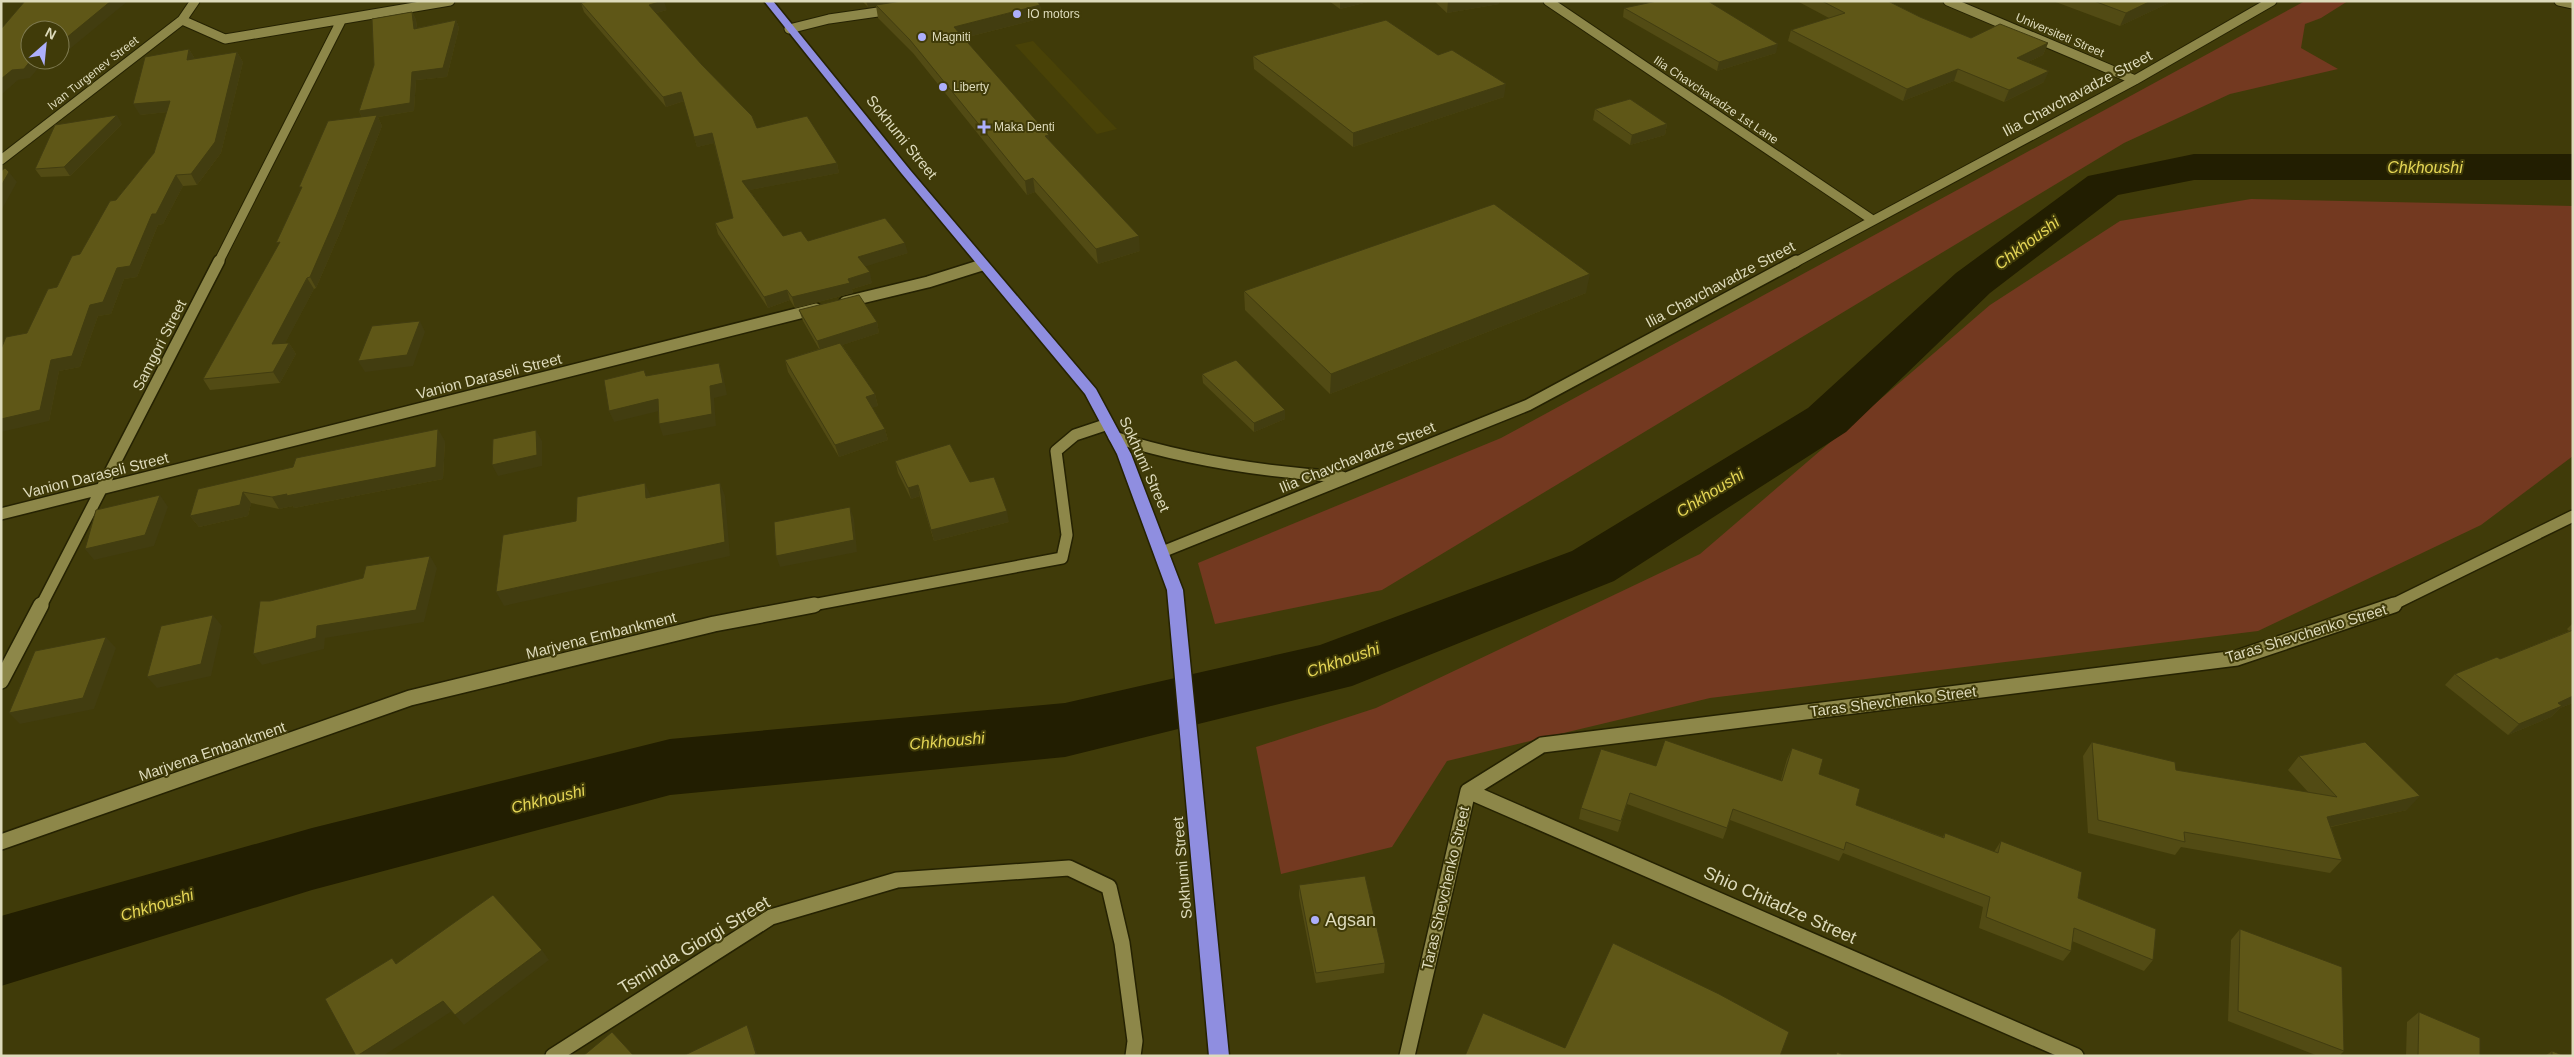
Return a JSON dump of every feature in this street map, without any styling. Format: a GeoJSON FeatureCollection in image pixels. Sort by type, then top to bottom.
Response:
{"type":"FeatureCollection","features":[{"type":"Feature","properties":{"kind":"highway","name":"Sokhumi Street"},"geometry":{"type":"LineString","coordinates":[[768,1],[982,265],[1091,392],[1124,454],[1162,552],[1174,590],[1219,1056]]}},
{"type":"Feature","properties":{"kind":"street","name":"Ivan Turgenev Street"},"geometry":{"type":"LineString","coordinates":[[1,160],[182,20],[195,1]]}},
{"type":"Feature","properties":{"kind":"street"},"geometry":{"type":"LineString","coordinates":[[182,20],[225,39],[341,21],[450,1]]}},
{"type":"Feature","properties":{"kind":"street","name":"Ilia Chavchavadze 1st Lane"},"geometry":{"type":"LineString","coordinates":[[1548,1],[1871,219]]}},
{"type":"Feature","properties":{"kind":"street","name":"Universiteti Street"},"geometry":{"type":"LineString","coordinates":[[1948,1],[2135,80]]}},
{"type":"Feature","properties":{"kind":"street","name":"Ilia Chavchavadze Street"},"geometry":{"type":"LineString","coordinates":[[1162,552],[1528,406],[1871,219],[2135,80],[2272,1]]}},
{"type":"Feature","properties":{"kind":"street"},"geometry":{"type":"LineString","coordinates":[[2559,1],[2573,4]]}},
{"type":"Feature","properties":{"kind":"street"},"geometry":{"type":"LineString","coordinates":[[789,29],[829,19],[905,8]]}},
{"type":"Feature","properties":{"kind":"street","name":"Samgori Street"},"geometry":{"type":"LineString","coordinates":[[1,681],[103,489],[341,21]]}},
{"type":"Feature","properties":{"kind":"street","name":"Vanion Daraseli Street"},"geometry":{"type":"LineString","coordinates":[[1,514],[928,282],[982,265]]}},
{"type":"Feature","properties":{"kind":"street"},"geometry":{"type":"LineString","coordinates":[[1111,431],[1154,451],[1203,463],[1267,473],[1347,477]]}},
{"type":"Feature","properties":{"kind":"street","name":"Marjvena Embankment"},"geometry":{"type":"LineString","coordinates":[[1,842],[410,698],[714,624],[1062,558],[1067,536],[1056,451],[1074,435],[1111,431]]}},
{"type":"Feature","properties":{"kind":"street","name":"Taras Shevchenko Street"},"geometry":{"type":"LineString","coordinates":[[1407,1056],[1468,791],[1542,745],[2237,658],[2400,604],[2573,516]]}},
{"type":"Feature","properties":{"kind":"street","name":"Shio Chitadze Street"},"geometry":{"type":"LineString","coordinates":[[1468,791],[2076,1056]]}},
{"type":"Feature","properties":{"kind":"street","name":"Tsminda Giorgi Street"},"geometry":{"type":"LineString","coordinates":[[553,1056],[771,917],[897,880],[1069,868],[1109,887],[1122,943],[1134,1041],[1133,1056]]}},
{"type":"Feature","properties":{"kind":"shaded area"},"geometry":{"type":"Polygon","coordinates":[[[2305,1],[2348,1],[2321,18],[2305,24],[2301,48],[2338,69],[2230,94],[2124,143],[1382,590],[1215,624],[1198,563],[1501,438],[2305,1]]]}},
{"type":"Feature","properties":{"kind":"shaded area"},"geometry":{"type":"Polygon","coordinates":[[[1033,41],[1117,129],[1097,134],[1015,45],[1033,41]]]}},
{"type":"Feature","properties":{"kind":"shaded area"},"geometry":{"type":"Polygon","coordinates":[[[2251,199],[2573,206],[2573,456],[2481,525],[2258,631],[1710,698],[1447,761],[1392,847],[1281,874],[1256,747],[1376,708],[1700,554],[1990,305],[2120,221],[2251,199]]]}},
{"type":"Feature","properties":{"kind":"building"},"geometry":{"type":"Polygon","coordinates":[[[25,1],[111,1],[70,35],[70,20],[20,20],[20,69],[12,70],[1,79],[1,29],[25,1]]]}},
{"type":"Feature","properties":{"kind":"building"},"geometry":{"type":"Polygon","coordinates":[[[589,1],[663,1],[649,5],[702,65],[752,116],[757,128],[807,116],[837,163],[742,181],[783,236],[801,231],[808,241],[885,218],[905,243],[858,257],[870,272],[848,279],[850,283],[792,297],[787,290],[764,297],[715,223],[733,218],[712,133],[694,137],[681,92],[663,97],[581,3],[589,1]]]}},
{"type":"Feature","properties":{"kind":"building"},"geometry":{"type":"Polygon","coordinates":[[[902,1],[1037,1],[1040,5],[954,27],[1049,135],[1045,136],[1139,236],[1096,249],[1033,178],[1025,181],[910,40],[876,5],[902,1]]]}},
{"type":"Feature","properties":{"kind":"building"},"geometry":{"type":"Polygon","coordinates":[[[1657,1],[1708,1],[1778,44],[1719,62],[1624,8],[1657,1]]]}},
{"type":"Feature","properties":{"kind":"building"},"geometry":{"type":"Polygon","coordinates":[[[1822,1],[1888,1],[1920,17],[1971,38],[2000,24],[2048,43],[2017,58],[2049,71],[2009,90],[1958,69],[1907,89],[1791,30],[1845,13],[1822,1]]]}},
{"type":"Feature","properties":{"kind":"building"},"geometry":{"type":"Polygon","coordinates":[[[2094,1],[2151,1],[2126,13],[2094,1]]]}},
{"type":"Feature","properties":{"kind":"building"},"geometry":{"type":"Polygon","coordinates":[[[412,12],[414,29],[456,20],[443,68],[412,72],[410,103],[359,111],[374,65],[372,19],[412,12]]]}},
{"type":"Feature","properties":{"kind":"building"},"geometry":{"type":"Polygon","coordinates":[[[1386,20],[1438,55],[1452,50],[1506,84],[1353,133],[1253,56],[1386,20]]]}},
{"type":"Feature","properties":{"kind":"building"},"geometry":{"type":"Polygon","coordinates":[[[189,49],[187,60],[237,52],[215,142],[191,174],[176,175],[156,214],[152,214],[130,266],[117,268],[103,302],[90,305],[72,356],[51,360],[40,410],[1,419],[1,349],[6,337],[27,333],[48,289],[57,287],[72,256],[80,254],[110,201],[116,200],[154,153],[170,101],[133,104],[145,57],[189,49]]]}},
{"type":"Feature","properties":{"kind":"building"},"geometry":{"type":"Polygon","coordinates":[[[1630,99],[1667,124],[1632,135],[1595,109],[1630,99]]]}},
{"type":"Feature","properties":{"kind":"building"},"geometry":{"type":"Polygon","coordinates":[[[117,115],[64,167],[35,169],[55,125],[117,115]]]}},
{"type":"Feature","properties":{"kind":"building"},"geometry":{"type":"Polygon","coordinates":[[[377,115],[310,277],[307,278],[272,344],[289,343],[273,372],[203,379],[280,242],[276,243],[302,187],[299,187],[328,121],[377,115]]]}},
{"type":"Feature","properties":{"kind":"building"},"geometry":{"type":"Polygon","coordinates":[[[5,168],[9,172],[1,186],[1,171],[5,168]]]}},
{"type":"Feature","properties":{"kind":"building"},"geometry":{"type":"Polygon","coordinates":[[[1494,204],[1590,274],[1331,374],[1244,291],[1494,204]]]}},
{"type":"Feature","properties":{"kind":"building"},"geometry":{"type":"Polygon","coordinates":[[[859,295],[877,322],[817,341],[799,310],[859,295]]]}},
{"type":"Feature","properties":{"kind":"building"},"geometry":{"type":"Polygon","coordinates":[[[420,321],[407,355],[358,361],[372,326],[420,321]]]}},
{"type":"Feature","properties":{"kind":"building"},"geometry":{"type":"Polygon","coordinates":[[[840,343],[875,394],[866,397],[885,429],[835,445],[785,360],[840,343]]]}},
{"type":"Feature","properties":{"kind":"building"},"geometry":{"type":"Polygon","coordinates":[[[1236,360],[1285,410],[1254,423],[1202,374],[1236,360]]]}},
{"type":"Feature","properties":{"kind":"building"},"geometry":{"type":"Polygon","coordinates":[[[719,363],[723,383],[710,386],[712,414],[659,424],[658,399],[609,411],[604,380],[644,370],[646,376],[719,363]]]}},
{"type":"Feature","properties":{"kind":"building"},"geometry":{"type":"Polygon","coordinates":[[[438,429],[436,467],[286,496],[287,494],[272,497],[243,492],[240,505],[190,516],[198,489],[293,467],[296,458],[438,429]]]}},
{"type":"Feature","properties":{"kind":"building"},"geometry":{"type":"Polygon","coordinates":[[[536,430],[537,455],[492,465],[493,439],[536,430]]]}},
{"type":"Feature","properties":{"kind":"building"},"geometry":{"type":"Polygon","coordinates":[[[950,444],[970,482],[994,477],[1007,511],[931,530],[918,485],[908,488],[895,461],[950,444]]]}},
{"type":"Feature","properties":{"kind":"building"},"geometry":{"type":"Polygon","coordinates":[[[645,483],[646,498],[720,483],[725,542],[496,592],[503,535],[576,521],[577,497],[645,483]]]}},
{"type":"Feature","properties":{"kind":"building"},"geometry":{"type":"Polygon","coordinates":[[[160,495],[145,535],[85,549],[96,510],[160,495]]]}},
{"type":"Feature","properties":{"kind":"building"},"geometry":{"type":"Polygon","coordinates":[[[850,507],[854,540],[776,556],[774,522],[850,507]]]}},
{"type":"Feature","properties":{"kind":"building"},"geometry":{"type":"Polygon","coordinates":[[[430,556],[416,610],[317,626],[316,638],[253,654],[260,601],[270,601],[363,578],[366,566],[430,556]]]}},
{"type":"Feature","properties":{"kind":"building"},"geometry":{"type":"Polygon","coordinates":[[[213,615],[201,664],[147,677],[161,626],[213,615]]]}},
{"type":"Feature","properties":{"kind":"building"},"geometry":{"type":"Polygon","coordinates":[[[2573,630],[2573,696],[2558,703],[2562,706],[2519,724],[2455,674],[2497,657],[2500,659],[2573,630]]]}},
{"type":"Feature","properties":{"kind":"building"},"geometry":{"type":"Polygon","coordinates":[[[106,637],[83,698],[9,713],[35,651],[106,637]]]}},
{"type":"Feature","properties":{"kind":"building"},"geometry":{"type":"Polygon","coordinates":[[[1665,740],[1782,781],[1792,748],[1823,759],[1819,774],[1860,789],[1856,805],[1944,838],[1945,833],[1998,853],[2001,841],[2082,872],[2078,898],[2156,929],[2153,960],[2074,928],[2071,951],[1986,917],[1990,897],[1846,842],[1844,850],[1733,809],[1727,828],[1630,793],[1621,821],[1581,808],[1601,749],[1656,766],[1665,740]]]}},
{"type":"Feature","properties":{"kind":"building"},"geometry":{"type":"Polygon","coordinates":[[[2092,742],[2175,762],[2176,770],[2337,797],[2299,756],[2365,742],[2420,796],[2327,817],[2342,860],[2184,832],[2185,842],[2098,820],[2092,742]]]}},
{"type":"Feature","properties":{"kind":"building"},"geometry":{"type":"Polygon","coordinates":[[[1365,876],[1385,963],[1316,973],[1299,885],[1365,876]]]}},
{"type":"Feature","properties":{"kind":"building"},"geometry":{"type":"Polygon","coordinates":[[[493,895],[542,950],[455,1015],[443,1001],[356,1056],[325,999],[392,958],[396,964],[493,895]]]}},
{"type":"Feature","properties":{"kind":"building"},"geometry":{"type":"Polygon","coordinates":[[[2240,929],[2342,967],[2344,1051],[2238,1011],[2240,929]]]}},
{"type":"Feature","properties":{"kind":"building"},"geometry":{"type":"Polygon","coordinates":[[[1613,943],[1719,994],[1789,1032],[1780,1056],[1465,1056],[1483,1013],[1565,1048],[1613,943]]]}},
{"type":"Feature","properties":{"kind":"building"},"geometry":{"type":"Polygon","coordinates":[[[2419,1012],[2480,1038],[2480,1056],[2418,1056],[2419,1012]]]}},
{"type":"Feature","properties":{"kind":"building"},"geometry":{"type":"Polygon","coordinates":[[[747,1025],[756,1054],[752,1056],[685,1055],[747,1025]]]}},
{"type":"Feature","properties":{"kind":"building"},"geometry":{"type":"Polygon","coordinates":[[[612,1032],[634,1056],[583,1056],[612,1032]]]}},
{"type":"Feature","properties":{"kind":"building"},"geometry":{"type":"Polygon","coordinates":[[[2552,1051],[2565,1056],[2552,1056],[2552,1051]]]}},
{"type":"Feature","properties":{"kind":"building"},"geometry":{"type":"Polygon","coordinates":[[[1837,1052],[1845,1056],[1836,1056],[1837,1052]]]}},
{"type":"Feature","properties":{"kind":"waterway","name":"Chkhoushi"},"geometry":{"type":"LineString","coordinates":[[1,951],[312,859],[670,767],[1065,730],[1329,668],[1593,566],[1827,420],[1973,283],[2104,185],[2194,167],[2573,167]]}},
{"type":"Feature","properties":{"kind":"place","name":"IO motors"},"geometry":{"type":"Point","coordinates":[1017,14]}},
{"type":"Feature","properties":{"kind":"place","name":"Magniti"},"geometry":{"type":"Point","coordinates":[922,37]}},
{"type":"Feature","properties":{"kind":"place","name":"Liberty"},"geometry":{"type":"Point","coordinates":[943,87]}},
{"type":"Feature","properties":{"kind":"place","name":"Maka Denti"},"geometry":{"type":"Point","coordinates":[984,127]}},
{"type":"Feature","properties":{"kind":"place","name":"Agsan"},"geometry":{"type":"Point","coordinates":[1315,920]}}]}
